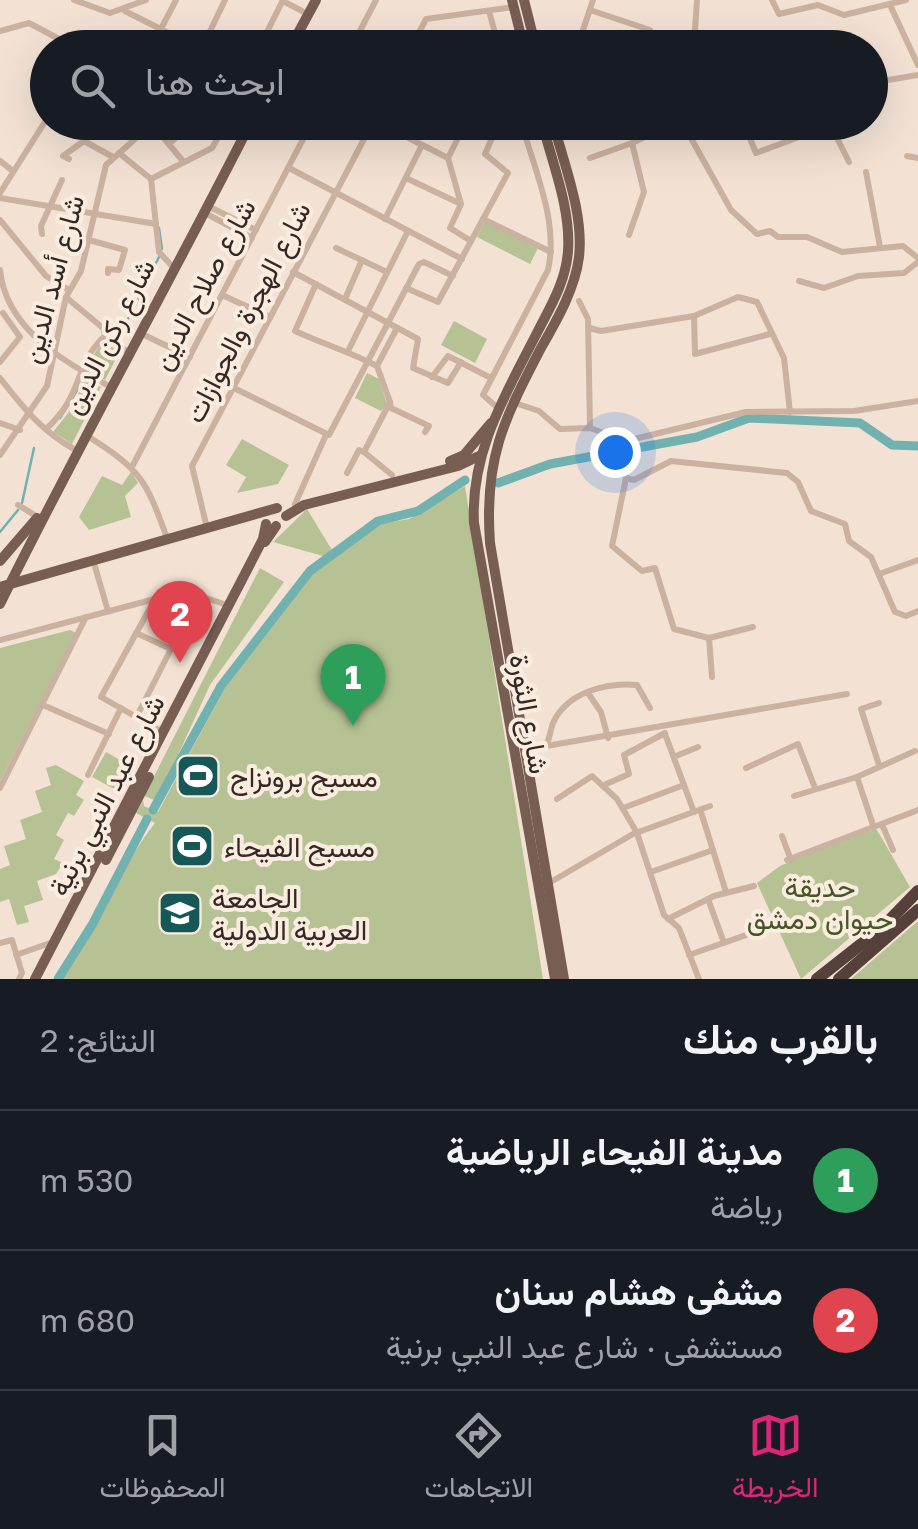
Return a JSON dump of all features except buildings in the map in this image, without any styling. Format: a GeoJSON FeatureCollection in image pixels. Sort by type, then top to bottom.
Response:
{"type":"FeatureCollection","features":[{"type":"Feature","properties":{"kind":"highway"},"geometry":{"type":"LineString","coordinates":[[817,979],[883,928],[918,891]]}},
{"type":"Feature","properties":{"kind":"highway"},"geometry":{"type":"LineString","coordinates":[[839,979],[918,910]]}},
{"type":"Feature","properties":{"kind":"main road"},"geometry":{"type":"LineString","coordinates":[[517,2],[521,30]]}},
{"type":"Feature","properties":{"kind":"main road"},"geometry":{"type":"LineString","coordinates":[[517,2],[529,30]]}},
{"type":"Feature","properties":{"kind":"main road"},"geometry":{"type":"LineString","coordinates":[[295,30],[309,4]]}},
{"type":"Feature","properties":{"kind":"main road"},"geometry":{"type":"LineString","coordinates":[[295,30],[309,4]]}},
{"type":"Feature","properties":{"kind":"main road","name":"شارع ركن الدين"},"geometry":{"type":"LineString","coordinates":[[2,559],[34,516],[74,449],[127,351],[164,258],[236,140]]}},
{"type":"Feature","properties":{"kind":"main road","name":"شارع ركن الدين"},"geometry":{"type":"LineString","coordinates":[[0,604],[3,584],[89,437],[207,210],[239,140]]}},
{"type":"Feature","properties":{"kind":"main road"},"geometry":{"type":"LineString","coordinates":[[474,484],[469,462],[556,296],[566,262],[565,215],[546,140]]}},
{"type":"Feature","properties":{"kind":"main road"},"geometry":{"type":"LineString","coordinates":[[514,402],[568,295],[579,255],[578,224],[557,140]]}},
{"type":"Feature","properties":{"kind":"main road"},"geometry":{"type":"LineString","coordinates":[[3,584],[250,516],[469,462],[527,375]]}},
{"type":"Feature","properties":{"kind":"main road","name":"شارع الثورة"},"geometry":{"type":"LineString","coordinates":[[514,402],[491,462],[490,543],[548,884],[549,922]]}},
{"type":"Feature","properties":{"kind":"main road"},"geometry":{"type":"LineString","coordinates":[[490,543],[469,462],[492,422]]}},
{"type":"Feature","properties":{"kind":"main road"},"geometry":{"type":"LineString","coordinates":[[250,516],[269,524],[280,510],[294,504],[392,475],[469,462]]}},
{"type":"Feature","properties":{"kind":"main road","name":"شارع الثورة"},"geometry":{"type":"LineString","coordinates":[[469,462],[474,484],[474,523],[549,922]]}},
{"type":"Feature","properties":{"kind":"main road","name":"شارع عبد النبي برنية"},"geometry":{"type":"LineString","coordinates":[[38,979],[269,524]]}},
{"type":"Feature","properties":{"kind":"main road","name":"شارع عبد النبي برنية"},"geometry":{"type":"LineString","coordinates":[[38,979],[136,804],[269,524]]}},
{"type":"Feature","properties":{"kind":"main road"},"geometry":{"type":"LineString","coordinates":[[2,559],[40,573]]}},
{"type":"Feature","properties":{"kind":"main road"},"geometry":{"type":"LineString","coordinates":[[549,922],[553,979]]}},
{"type":"Feature","properties":{"kind":"main road"},"geometry":{"type":"LineString","coordinates":[[549,922],[562,938],[567,979]]}},
{"type":"Feature","properties":{"kind":"street"},"geometry":{"type":"LineString","coordinates":[[74,0],[92,10],[125,11],[169,30]]}},
{"type":"Feature","properties":{"kind":"street"},"geometry":{"type":"LineString","coordinates":[[92,10],[102,0]]}},
{"type":"Feature","properties":{"kind":"street"},"geometry":{"type":"LineString","coordinates":[[125,11],[146,0]]}},
{"type":"Feature","properties":{"kind":"street"},"geometry":{"type":"LineString","coordinates":[[162,30],[176,0]]}},
{"type":"Feature","properties":{"kind":"street"},"geometry":{"type":"LineString","coordinates":[[209,30],[225,0]]}},
{"type":"Feature","properties":{"kind":"street"},"geometry":{"type":"LineString","coordinates":[[360,30],[376,0]]}},
{"type":"Feature","properties":{"kind":"street"},"geometry":{"type":"LineString","coordinates":[[583,30],[593,0]]}},
{"type":"Feature","properties":{"kind":"street"},"geometry":{"type":"LineString","coordinates":[[695,30],[696,0]]}},
{"type":"Feature","properties":{"kind":"street"},"geometry":{"type":"LineString","coordinates":[[772,0],[778,14],[825,3],[839,15],[906,0]]}},
{"type":"Feature","properties":{"kind":"street"},"geometry":{"type":"LineString","coordinates":[[269,30],[284,1],[309,4]]}},
{"type":"Feature","properties":{"kind":"street"},"geometry":{"type":"LineString","coordinates":[[420,30],[426,19],[488,11],[517,2]]}},
{"type":"Feature","properties":{"kind":"street"},"geometry":{"type":"LineString","coordinates":[[890,4],[918,65]]}},
{"type":"Feature","properties":{"kind":"street"},"geometry":{"type":"LineString","coordinates":[[590,10],[646,30]]}},
{"type":"Feature","properties":{"kind":"street"},"geometry":{"type":"LineString","coordinates":[[488,11],[494,30]]}},
{"type":"Feature","properties":{"kind":"street"},"geometry":{"type":"LineString","coordinates":[[0,31],[29,23],[42,30]]}},
{"type":"Feature","properties":{"kind":"street"},"geometry":{"type":"LineString","coordinates":[[888,80],[918,74]]}},
{"type":"Feature","properties":{"kind":"street"},"geometry":{"type":"LineString","coordinates":[[33,140],[0,195],[156,224]]}},
{"type":"Feature","properties":{"kind":"street","name":"شارع أسد الدين"},"geometry":{"type":"LineString","coordinates":[[0,455],[30,418],[47,386],[52,351],[68,294],[81,272],[106,166],[134,140]]}},
{"type":"Feature","properties":{"kind":"street"},"geometry":{"type":"LineString","coordinates":[[165,140],[182,160]]}},
{"type":"Feature","properties":{"kind":"street"},"geometry":{"type":"LineString","coordinates":[[168,144],[173,140]]}},
{"type":"Feature","properties":{"kind":"street"},"geometry":{"type":"LineString","coordinates":[[150,180],[182,160],[213,149],[218,140]]}},
{"type":"Feature","properties":{"kind":"street","name":"شارع صلاح الدين"},"geometry":{"type":"LineString","coordinates":[[133,465],[303,140]]}},
{"type":"Feature","properties":{"kind":"street","name":"شارع الهجرة والجوازات"},"geometry":{"type":"LineString","coordinates":[[207,528],[192,466],[364,140]]}},
{"type":"Feature","properties":{"kind":"street"},"geometry":{"type":"LineString","coordinates":[[412,140],[448,158]]}},
{"type":"Feature","properties":{"kind":"street"},"geometry":{"type":"LineString","coordinates":[[457,140],[448,158],[461,204],[450,228],[471,241]]}},
{"type":"Feature","properties":{"kind":"street"},"geometry":{"type":"LineString","coordinates":[[406,288],[437,303],[453,276],[508,172],[485,154],[491,140]]}},
{"type":"Feature","properties":{"kind":"street"},"geometry":{"type":"LineString","coordinates":[[498,409],[483,399],[548,270],[551,252],[550,233],[526,140]]}},
{"type":"Feature","properties":{"kind":"street"},"geometry":{"type":"LineString","coordinates":[[590,158],[639,140]]}},
{"type":"Feature","properties":{"kind":"street"},"geometry":{"type":"LineString","coordinates":[[690,140],[731,210],[757,234],[770,231],[778,237],[807,237],[842,252],[902,246],[918,260],[904,272],[858,276],[830,287],[799,281]]}},
{"type":"Feature","properties":{"kind":"street"},"geometry":{"type":"LineString","coordinates":[[751,140],[756,153],[791,140]]}},
{"type":"Feature","properties":{"kind":"street"},"geometry":{"type":"LineString","coordinates":[[838,140],[849,162]]}},
{"type":"Feature","properties":{"kind":"street"},"geometry":{"type":"LineString","coordinates":[[69,160],[63,156],[84,141],[116,155],[150,180],[164,258]]}},
{"type":"Feature","properties":{"kind":"street"},"geometry":{"type":"LineString","coordinates":[[629,235],[644,192],[632,143]]}},
{"type":"Feature","properties":{"kind":"street"},"geometry":{"type":"LineString","coordinates":[[386,220],[422,145]]}},
{"type":"Feature","properties":{"kind":"street"},"geometry":{"type":"LineString","coordinates":[[907,156],[918,158]]}},
{"type":"Feature","properties":{"kind":"street"},"geometry":{"type":"LineString","coordinates":[[0,161],[13,171]]}},
{"type":"Feature","properties":{"kind":"street"},"geometry":{"type":"LineString","coordinates":[[289,168],[462,260]]}},
{"type":"Feature","properties":{"kind":"street"},"geometry":{"type":"LineString","coordinates":[[866,172],[881,248]]}},
{"type":"Feature","properties":{"kind":"street"},"geometry":{"type":"LineString","coordinates":[[406,178],[461,204]]}},
{"type":"Feature","properties":{"kind":"street"},"geometry":{"type":"LineString","coordinates":[[42,234],[62,180]]}},
{"type":"Feature","properties":{"kind":"street"},"geometry":{"type":"LineString","coordinates":[[207,210],[256,230]]}},
{"type":"Feature","properties":{"kind":"street"},"geometry":{"type":"LineString","coordinates":[[207,210],[252,238]]}},
{"type":"Feature","properties":{"kind":"street"},"geometry":{"type":"LineString","coordinates":[[483,219],[551,252]]}},
{"type":"Feature","properties":{"kind":"street"},"geometry":{"type":"LineString","coordinates":[[0,220],[46,276],[103,328],[104,336],[127,351]]}},
{"type":"Feature","properties":{"kind":"street"},"geometry":{"type":"LineString","coordinates":[[348,351],[408,231]]}},
{"type":"Feature","properties":{"kind":"street"},"geometry":{"type":"LineString","coordinates":[[90,240],[125,250],[119,270],[108,269],[108,273]]}},
{"type":"Feature","properties":{"kind":"street"},"geometry":{"type":"LineString","coordinates":[[336,248],[387,272]]}},
{"type":"Feature","properties":{"kind":"street"},"geometry":{"type":"LineString","coordinates":[[345,299],[362,260]]}},
{"type":"Feature","properties":{"kind":"street"},"geometry":{"type":"LineString","coordinates":[[373,364],[388,324],[421,262],[453,276]]}},
{"type":"Feature","properties":{"kind":"street"},"geometry":{"type":"LineString","coordinates":[[0,270],[1,284],[17,314],[52,351],[109,386]]}},
{"type":"Feature","properties":{"kind":"street"},"geometry":{"type":"LineString","coordinates":[[293,272],[420,342],[410,366],[448,384],[461,362]]}},
{"type":"Feature","properties":{"kind":"street"},"geometry":{"type":"LineString","coordinates":[[316,284],[294,329],[373,364],[391,408],[429,426],[426,432]]}},
{"type":"Feature","properties":{"kind":"street"},"geometry":{"type":"LineString","coordinates":[[222,295],[270,317]]}},
{"type":"Feature","properties":{"kind":"street"},"geometry":{"type":"LineString","coordinates":[[589,328],[601,331],[694,316],[738,298],[756,302],[784,358],[790,412]]}},
{"type":"Feature","properties":{"kind":"street"},"geometry":{"type":"LineString","coordinates":[[579,301],[589,328],[590,428]]}},
{"type":"Feature","properties":{"kind":"street"},"geometry":{"type":"LineString","coordinates":[[0,362],[20,337],[3,313]]}},
{"type":"Feature","properties":{"kind":"street"},"geometry":{"type":"LineString","coordinates":[[694,316],[695,354],[770,334]]}},
{"type":"Feature","properties":{"kind":"street"},"geometry":{"type":"LineString","coordinates":[[47,430],[73,400],[84,356],[124,321]]}},
{"type":"Feature","properties":{"kind":"street"},"geometry":{"type":"LineString","coordinates":[[234,388],[326,435],[332,434],[397,328]]}},
{"type":"Feature","properties":{"kind":"street"},"geometry":{"type":"LineString","coordinates":[[142,334],[190,357]]}},
{"type":"Feature","properties":{"kind":"street"},"geometry":{"type":"LineString","coordinates":[[432,377],[445,356],[491,378]]}},
{"type":"Feature","properties":{"kind":"street"},"geometry":{"type":"LineString","coordinates":[[0,378],[30,418],[74,449]]}},
{"type":"Feature","properties":{"kind":"street"},"geometry":{"type":"LineString","coordinates":[[514,402],[539,412],[560,428],[590,428],[626,441],[746,412],[866,410],[918,400]]}},
{"type":"Feature","properties":{"kind":"street"},"geometry":{"type":"LineString","coordinates":[[364,452],[390,402]]}},
{"type":"Feature","properties":{"kind":"street"},"geometry":{"type":"LineString","coordinates":[[0,424],[20,430]]}},
{"type":"Feature","properties":{"kind":"street"},"geometry":{"type":"LineString","coordinates":[[294,504],[326,435]]}},
{"type":"Feature","properties":{"kind":"street"},"geometry":{"type":"LineString","coordinates":[[607,436],[626,478],[612,546],[642,571],[655,568],[674,629],[709,638],[753,627]]}},
{"type":"Feature","properties":{"kind":"street"},"geometry":{"type":"LineString","coordinates":[[89,437],[133,465],[151,494],[167,538]]}},
{"type":"Feature","properties":{"kind":"street"},"geometry":{"type":"LineString","coordinates":[[348,473],[359,450],[392,475]]}},
{"type":"Feature","properties":{"kind":"street"},"geometry":{"type":"LineString","coordinates":[[626,478],[634,480],[671,461],[787,473],[798,482],[811,511],[845,524],[850,541],[871,557],[898,615],[918,611]]}},
{"type":"Feature","properties":{"kind":"street"},"geometry":{"type":"LineString","coordinates":[[18,505],[34,516]]}},
{"type":"Feature","properties":{"kind":"street"},"geometry":{"type":"LineString","coordinates":[[93,559],[108,611]]}},
{"type":"Feature","properties":{"kind":"street"},"geometry":{"type":"LineString","coordinates":[[879,574],[918,560]]}},
{"type":"Feature","properties":{"kind":"street"},"geometry":{"type":"LineString","coordinates":[[0,640],[185,590],[227,605]]}},
{"type":"Feature","properties":{"kind":"street"},"geometry":{"type":"LineString","coordinates":[[156,598],[101,697],[165,733]]}},
{"type":"Feature","properties":{"kind":"street"},"geometry":{"type":"LineString","coordinates":[[0,788],[86,617]]}},
{"type":"Feature","properties":{"kind":"street"},"geometry":{"type":"LineString","coordinates":[[136,632],[171,649],[136,718]]}},
{"type":"Feature","properties":{"kind":"street"},"geometry":{"type":"LineString","coordinates":[[709,638],[712,677]]}},
{"type":"Feature","properties":{"kind":"street"},"geometry":{"type":"LineString","coordinates":[[546,746],[557,718],[587,692],[614,683],[637,686],[650,708]]}},
{"type":"Feature","properties":{"kind":"street"},"geometry":{"type":"LineString","coordinates":[[587,692],[601,712],[608,738]]}},
{"type":"Feature","properties":{"kind":"street"},"geometry":{"type":"LineString","coordinates":[[525,752],[663,731],[847,694]]}},
{"type":"Feature","properties":{"kind":"street"},"geometry":{"type":"LineString","coordinates":[[879,702],[862,708],[879,764]]}},
{"type":"Feature","properties":{"kind":"street"},"geometry":{"type":"LineString","coordinates":[[42,705],[109,734]]}},
{"type":"Feature","properties":{"kind":"street"},"geometry":{"type":"LineString","coordinates":[[88,775],[121,708]]}},
{"type":"Feature","properties":{"kind":"street"},"geometry":{"type":"LineString","coordinates":[[663,731],[713,850],[726,892]]}},
{"type":"Feature","properties":{"kind":"street"},"geometry":{"type":"LineString","coordinates":[[604,785],[629,774],[624,756],[663,731]]}},
{"type":"Feature","properties":{"kind":"street"},"geometry":{"type":"LineString","coordinates":[[746,768],[798,744],[815,788]]}},
{"type":"Feature","properties":{"kind":"street"},"geometry":{"type":"LineString","coordinates":[[675,756],[698,748]]}},
{"type":"Feature","properties":{"kind":"street"},"geometry":{"type":"LineString","coordinates":[[794,796],[857,777],[915,751]]}},
{"type":"Feature","properties":{"kind":"street"},"geometry":{"type":"LineString","coordinates":[[557,799],[590,776],[604,785],[623,808],[637,833],[668,919],[679,928],[699,979]]}},
{"type":"Feature","properties":{"kind":"street"},"geometry":{"type":"LineString","coordinates":[[857,777],[872,825]]}},
{"type":"Feature","properties":{"kind":"street"},"geometry":{"type":"LineString","coordinates":[[623,808],[684,784]]}},
{"type":"Feature","properties":{"kind":"street"},"geometry":{"type":"LineString","coordinates":[[548,884],[637,833],[710,806]]}},
{"type":"Feature","properties":{"kind":"street"},"geometry":{"type":"LineString","coordinates":[[782,836],[789,860],[918,810]]}},
{"type":"Feature","properties":{"kind":"street"},"geometry":{"type":"LineString","coordinates":[[883,826],[893,850]]}},
{"type":"Feature","properties":{"kind":"street"},"geometry":{"type":"LineString","coordinates":[[650,872],[713,850]]}},
{"type":"Feature","properties":{"kind":"street"},"geometry":{"type":"LineString","coordinates":[[668,919],[726,892],[754,886]]}},
{"type":"Feature","properties":{"kind":"street"},"geometry":{"type":"LineString","coordinates":[[708,899],[723,940]]}},
{"type":"Feature","properties":{"kind":"street"},"geometry":{"type":"LineString","coordinates":[[689,955],[772,926],[772,919]]}},
{"type":"Feature","properties":{"kind":"street"},"geometry":{"type":"LineString","coordinates":[[0,943],[12,940],[19,979]]}},
{"type":"Feature","properties":{"kind":"street"},"geometry":{"type":"LineString","coordinates":[[16,955],[55,942]]}},
{"type":"Feature","properties":{"kind":"green space"},"geometry":{"type":"Polygon","coordinates":[[[485,221],[538,248],[530,264],[477,237],[485,221]]]}},
{"type":"Feature","properties":{"kind":"green space"},"geometry":{"type":"Polygon","coordinates":[[[454,321],[487,339],[475,363],[441,345],[454,321]]]}},
{"type":"Feature","properties":{"kind":"green space"},"geometry":{"type":"Polygon","coordinates":[[[102,342],[120,351],[105,380],[84,370],[102,342]]]}},
{"type":"Feature","properties":{"kind":"green space"},"geometry":{"type":"Polygon","coordinates":[[[367,373],[379,379],[387,404],[381,411],[355,398],[367,373]]]}},
{"type":"Feature","properties":{"kind":"green space"},"geometry":{"type":"Polygon","coordinates":[[[83,377],[101,387],[72,444],[53,432],[76,403],[83,377]]]}},
{"type":"Feature","properties":{"kind":"green space"},"geometry":{"type":"Polygon","coordinates":[[[242,439],[289,465],[278,484],[237,493],[246,477],[226,465],[242,439]]]}},
{"type":"Feature","properties":{"kind":"green space"},"geometry":{"type":"Polygon","coordinates":[[[131,472],[138,483],[125,496],[131,517],[89,530],[79,517],[102,476],[122,485],[131,472]]]}},
{"type":"Feature","properties":{"kind":"green space"},"geometry":{"type":"Polygon","coordinates":[[[465,486],[543,979],[61,979],[129,860],[155,823],[136,813],[143,800],[144,806],[158,812],[225,688],[313,574],[380,524],[409,519],[465,486]]]}},
{"type":"Feature","properties":{"kind":"green space"},"geometry":{"type":"Polygon","coordinates":[[[307,509],[332,550],[323,556],[273,542],[307,509]]]}},
{"type":"Feature","properties":{"kind":"green space"},"geometry":{"type":"Polygon","coordinates":[[[260,568],[284,582],[210,685],[157,801],[144,796],[260,568]]]}},
{"type":"Feature","properties":{"kind":"green space"},"geometry":{"type":"Polygon","coordinates":[[[70,630],[76,633],[0,781],[0,648],[70,630]]]}},
{"type":"Feature","properties":{"kind":"green space"},"geometry":{"type":"Polygon","coordinates":[[[106,752],[132,767],[118,791],[92,777],[106,752]]]}},
{"type":"Feature","properties":{"kind":"green space"},"geometry":{"type":"Polygon","coordinates":[[[56,765],[84,781],[76,795],[84,800],[74,816],[68,813],[56,835],[64,840],[54,859],[63,863],[56,874],[37,881],[43,900],[24,906],[29,922],[17,925],[9,899],[0,902],[0,869],[10,865],[4,846],[26,839],[20,820],[42,812],[35,791],[51,785],[46,768],[56,765]]]}},
{"type":"Feature","properties":{"kind":"green space","name":"حديقة حيوان دمشق"},"geometry":{"type":"Polygon","coordinates":[[[872,828],[877,830],[910,887],[801,979],[757,883],[780,866],[872,828]]]}},
{"type":"Feature","properties":{"kind":"green space"},"geometry":{"type":"Polygon","coordinates":[[[918,921],[918,979],[851,979],[918,921]]]}},
{"type":"Feature","properties":{"kind":"waterway"},"geometry":{"type":"LineString","coordinates":[[159,228],[162,249]]}},
{"type":"Feature","properties":{"kind":"waterway"},"geometry":{"type":"LineString","coordinates":[[127,321],[159,257]]}},
{"type":"Feature","properties":{"kind":"waterway"},"geometry":{"type":"LineString","coordinates":[[60,418],[79,387]]}},
{"type":"Feature","properties":{"kind":"waterway"},"geometry":{"type":"LineString","coordinates":[[498,483],[550,464],[697,437],[749,418],[860,423],[892,445],[918,446]]}},
{"type":"Feature","properties":{"kind":"waterway"},"geometry":{"type":"LineString","coordinates":[[22,503],[34,448]]}},
{"type":"Feature","properties":{"kind":"waterway"},"geometry":{"type":"LineString","coordinates":[[153,810],[221,686],[310,571],[378,521],[418,511],[465,480]]}},
{"type":"Feature","properties":{"kind":"waterway"},"geometry":{"type":"LineString","coordinates":[[0,532],[18,510]]}},
{"type":"Feature","properties":{"kind":"waterway"},"geometry":{"type":"LineString","coordinates":[[58,979],[92,925],[147,819]]}},
{"type":"Feature","properties":{"kind":"place","name":"مشفى هشام سنان"},"geometry":{"type":"Point","coordinates":[180,663]}},
{"type":"Feature","properties":{"kind":"place","name":"مدينة الفيحاء الرياضية"},"geometry":{"type":"Point","coordinates":[353,726]}},
{"type":"Feature","properties":{"kind":"place","name":"مسبح برونزاج"},"geometry":{"type":"Point","coordinates":[198,776]}},
{"type":"Feature","properties":{"kind":"place","name":"مسبح الفيحاء"},"geometry":{"type":"Point","coordinates":[192,846]}},
{"type":"Feature","properties":{"kind":"place","name":"الجامعة العربية الدولية"},"geometry":{"type":"Point","coordinates":[180,913]}}]}
